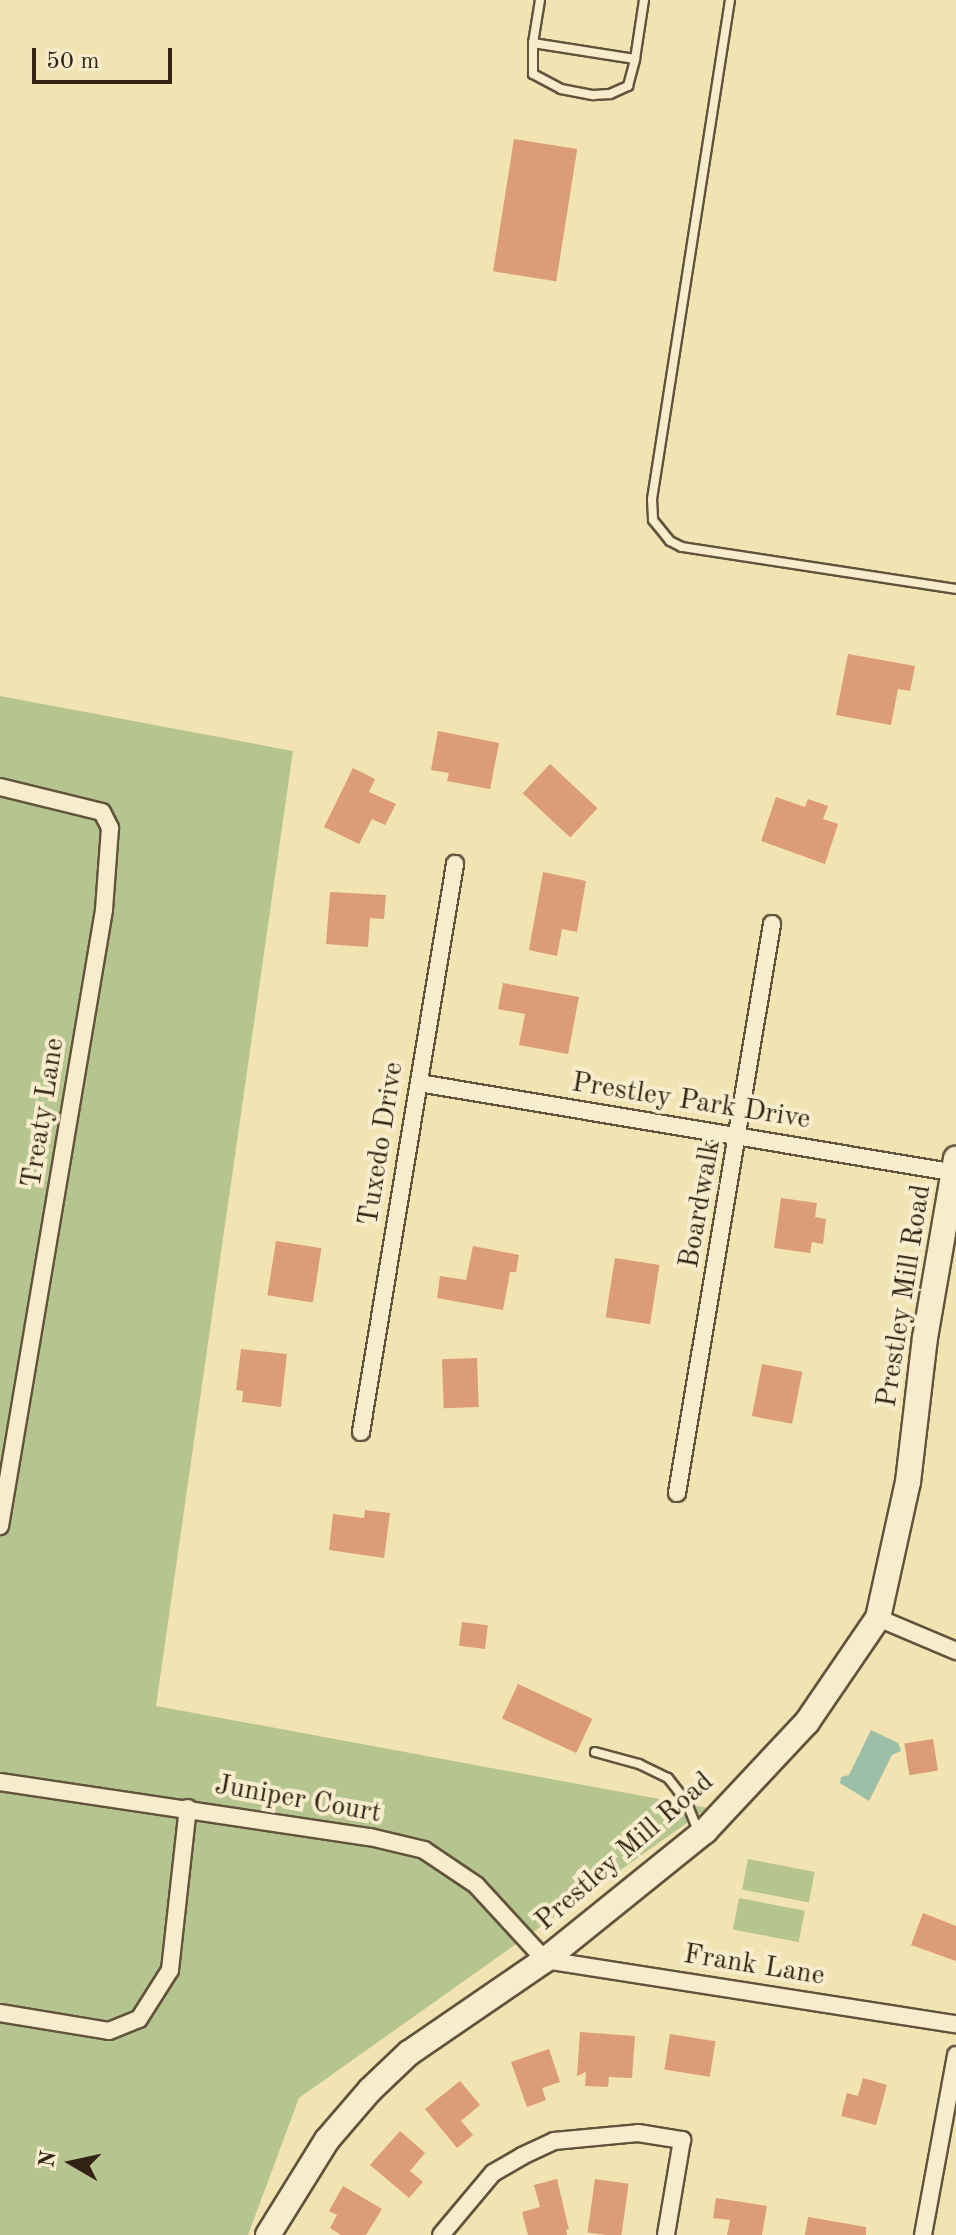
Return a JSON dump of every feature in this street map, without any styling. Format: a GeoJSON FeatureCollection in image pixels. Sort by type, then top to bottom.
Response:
{"type":"FeatureCollection","features":[{"type":"Feature","properties":{"kind":"street","name":"Treaty Lane"},"geometry":{"type":"LineString","coordinates":[[0,787],[102,812],[110,828],[104,910],[0,1526]]}},
{"type":"Feature","properties":{"kind":"street","name":"Tuxedo Drive"},"geometry":{"type":"LineString","coordinates":[[361,1432],[455,864]]}},
{"type":"Feature","properties":{"kind":"street","name":"Boardwalk"},"geometry":{"type":"LineString","coordinates":[[677,1493],[772,924]]}},
{"type":"Feature","properties":{"kind":"street","name":"Prestley Park Drive"},"geometry":{"type":"LineString","coordinates":[[419,1083],[955,1168]]}},
{"type":"Feature","properties":{"kind":"street","name":"Prestley Mill Road"},"geometry":{"type":"LineString","coordinates":[[268,2235],[327,2140],[370,2090],[409,2053],[545,1960],[699,1836],[807,1722],[878,1618],[908,1482],[925,1338],[955,1168]]}},
{"type":"Feature","properties":{"kind":"street"},"geometry":{"type":"LineString","coordinates":[[878,1618],[956,1651]]}},
{"type":"Feature","properties":{"kind":"street","name":"Juniper Court"},"geometry":{"type":"LineString","coordinates":[[0,1782],[370,1837],[424,1850],[476,1885],[545,1960]]}},
{"type":"Feature","properties":{"kind":"street"},"geometry":{"type":"LineString","coordinates":[[0,2013],[109,2031],[139,2019],[170,1970],[188,1808]]}},
{"type":"Feature","properties":{"kind":"street","name":"Frank Lane"},"geometry":{"type":"LineString","coordinates":[[545,1960],[956,2024]]}},
{"type":"Feature","properties":{"kind":"street"},"geometry":{"type":"LineString","coordinates":[[923,2235],[956,2055]]}},
{"type":"Feature","properties":{"kind":"street"},"geometry":{"type":"LineString","coordinates":[[441,2235],[493,2173],[554,2141],[638,2133],[682,2140],[666,2235]]}},
{"type":"Feature","properties":{"kind":"lane"},"geometry":{"type":"LineString","coordinates":[[540,0],[533,43],[533,74],[561,89],[593,95],[610,94],[628,86],[644,0]]}},
{"type":"Feature","properties":{"kind":"lane"},"geometry":{"type":"LineString","coordinates":[[730,0],[652,499],[653,520],[659,532],[682,547],[956,589]]}},
{"type":"Feature","properties":{"kind":"lane"},"geometry":{"type":"LineString","coordinates":[[533,43],[635,59]]}},
{"type":"Feature","properties":{"kind":"lane"},"geometry":{"type":"LineString","coordinates":[[595,1752],[639,1764],[668,1778],[686,1801],[699,1836]]}},
{"type":"Feature","properties":{"kind":"shaded area"},"geometry":{"type":"Polygon","coordinates":[[[0,696],[293,751],[156,1706],[708,1808],[299,2098],[248,2235],[0,2235],[0,696]]]}},
{"type":"Feature","properties":{"kind":"shaded area"},"geometry":{"type":"Polygon","coordinates":[[[871,1730],[898,1743],[901,1751],[892,1755],[869,1801],[840,1783],[841,1777],[849,1775],[871,1730]]]}},
{"type":"Feature","properties":{"kind":"shaded area"},"geometry":{"type":"Polygon","coordinates":[[[748,1859],[815,1872],[809,1902],[742,1889],[748,1859]]]}},
{"type":"Feature","properties":{"kind":"shaded area"},"geometry":{"type":"Polygon","coordinates":[[[739,1898],[805,1911],[799,1942],[733,1929],[739,1898]]]}},
{"type":"Feature","properties":{"kind":"building"},"geometry":{"type":"Polygon","coordinates":[[[514,139],[577,149],[556,281],[493,271],[514,139]]]}},
{"type":"Feature","properties":{"kind":"building"},"geometry":{"type":"Polygon","coordinates":[[[848,654],[915,666],[910,691],[898,689],[891,725],[836,715],[848,654]]]}},
{"type":"Feature","properties":{"kind":"building"},"geometry":{"type":"Polygon","coordinates":[[[438,731],[499,743],[490,789],[447,781],[449,773],[431,770],[438,731]]]}},
{"type":"Feature","properties":{"kind":"building"},"geometry":{"type":"Polygon","coordinates":[[[550,764],[598,808],[570,838],[523,793],[550,764]]]}},
{"type":"Feature","properties":{"kind":"building"},"geometry":{"type":"Polygon","coordinates":[[[353,768],[375,779],[369,792],[396,804],[385,825],[372,819],[359,844],[324,827],[353,768]]]}},
{"type":"Feature","properties":{"kind":"building"},"geometry":{"type":"Polygon","coordinates":[[[776,797],[805,807],[808,799],[828,806],[823,819],[838,824],[825,864],[761,841],[776,797]]]}},
{"type":"Feature","properties":{"kind":"building"},"geometry":{"type":"Polygon","coordinates":[[[543,872],[586,881],[577,932],[562,929],[557,956],[529,950],[543,872]]]}},
{"type":"Feature","properties":{"kind":"building"},"geometry":{"type":"Polygon","coordinates":[[[330,892],[386,895],[384,919],[370,918],[368,947],[326,944],[330,892]]]}},
{"type":"Feature","properties":{"kind":"building"},"geometry":{"type":"Polygon","coordinates":[[[503,983],[579,997],[568,1054],[519,1045],[525,1014],[498,1009],[503,983]]]}},
{"type":"Feature","properties":{"kind":"building"},"geometry":{"type":"Polygon","coordinates":[[[781,1198],[817,1203],[815,1217],[826,1219],[823,1244],[812,1242],[810,1253],[774,1248],[781,1198]]]}},
{"type":"Feature","properties":{"kind":"building"},"geometry":{"type":"Polygon","coordinates":[[[276,1241],[321,1248],[313,1303],[267,1295],[276,1241]]]}},
{"type":"Feature","properties":{"kind":"building"},"geometry":{"type":"Polygon","coordinates":[[[473,1246],[519,1255],[516,1272],[510,1272],[503,1310],[437,1298],[440,1276],[466,1280],[473,1246]]]}},
{"type":"Feature","properties":{"kind":"building"},"geometry":{"type":"Polygon","coordinates":[[[615,1258],[659,1265],[650,1324],[606,1317],[615,1258]]]}},
{"type":"Feature","properties":{"kind":"building"},"geometry":{"type":"Polygon","coordinates":[[[241,1349],[287,1354],[281,1407],[242,1402],[243,1391],[236,1390],[241,1349]]]}},
{"type":"Feature","properties":{"kind":"building"},"geometry":{"type":"Polygon","coordinates":[[[477,1358],[479,1407],[444,1408],[442,1359],[477,1358]]]}},
{"type":"Feature","properties":{"kind":"building"},"geometry":{"type":"Polygon","coordinates":[[[762,1364],[802,1372],[792,1424],[752,1416],[762,1364]]]}},
{"type":"Feature","properties":{"kind":"building"},"geometry":{"type":"Polygon","coordinates":[[[365,1510],[390,1513],[384,1558],[329,1550],[333,1514],[364,1518],[365,1510]]]}},
{"type":"Feature","properties":{"kind":"building"},"geometry":{"type":"Polygon","coordinates":[[[462,1622],[488,1625],[485,1649],[459,1646],[462,1622]]]}},
{"type":"Feature","properties":{"kind":"building"},"geometry":{"type":"Polygon","coordinates":[[[518,1684],[592,1719],[576,1753],[502,1718],[518,1684]]]}},
{"type":"Feature","properties":{"kind":"building"},"geometry":{"type":"Polygon","coordinates":[[[933,1739],[938,1771],[909,1775],[904,1744],[933,1739]]]}},
{"type":"Feature","properties":{"kind":"building"},"geometry":{"type":"Polygon","coordinates":[[[923,1913],[956,1926],[956,1961],[911,1945],[923,1913]]]}},
{"type":"Feature","properties":{"kind":"building"},"geometry":{"type":"Polygon","coordinates":[[[580,2032],[635,2036],[632,2078],[609,2077],[608,2087],[585,2086],[586,2072],[577,2076],[580,2032]]]}},
{"type":"Feature","properties":{"kind":"building"},"geometry":{"type":"Polygon","coordinates":[[[670,2034],[715,2041],[710,2077],[664,2070],[670,2034]]]}},
{"type":"Feature","properties":{"kind":"building"},"geometry":{"type":"Polygon","coordinates":[[[549,2049],[560,2082],[542,2088],[546,2100],[527,2107],[511,2062],[549,2049]]]}},
{"type":"Feature","properties":{"kind":"building"},"geometry":{"type":"Polygon","coordinates":[[[863,2078],[887,2085],[876,2125],[841,2116],[847,2093],[858,2096],[863,2078]]]}},
{"type":"Feature","properties":{"kind":"building"},"geometry":{"type":"Polygon","coordinates":[[[460,2081],[480,2105],[461,2121],[473,2135],[457,2148],[425,2109],[460,2081]]]}},
{"type":"Feature","properties":{"kind":"building"},"geometry":{"type":"Polygon","coordinates":[[[400,2131],[425,2153],[410,2171],[423,2182],[409,2198],[370,2165],[400,2131]]]}},
{"type":"Feature","properties":{"kind":"building"},"geometry":{"type":"Polygon","coordinates":[[[557,2179],[569,2230],[566,2229],[567,2235],[528,2235],[522,2212],[540,2207],[534,2185],[557,2179]]]}},
{"type":"Feature","properties":{"kind":"building"},"geometry":{"type":"Polygon","coordinates":[[[595,2179],[629,2184],[621,2235],[587,2232],[595,2179]]]}},
{"type":"Feature","properties":{"kind":"building"},"geometry":{"type":"Polygon","coordinates":[[[343,2186],[382,2209],[366,2235],[341,2235],[330,2228],[337,2215],[329,2211],[343,2186]]]}},
{"type":"Feature","properties":{"kind":"building"},"geometry":{"type":"Polygon","coordinates":[[[716,2198],[767,2206],[762,2235],[727,2235],[730,2220],[713,2218],[716,2198]]]}},
{"type":"Feature","properties":{"kind":"building"},"geometry":{"type":"Polygon","coordinates":[[[808,2217],[866,2227],[866,2235],[805,2235],[808,2217]]]}}]}
